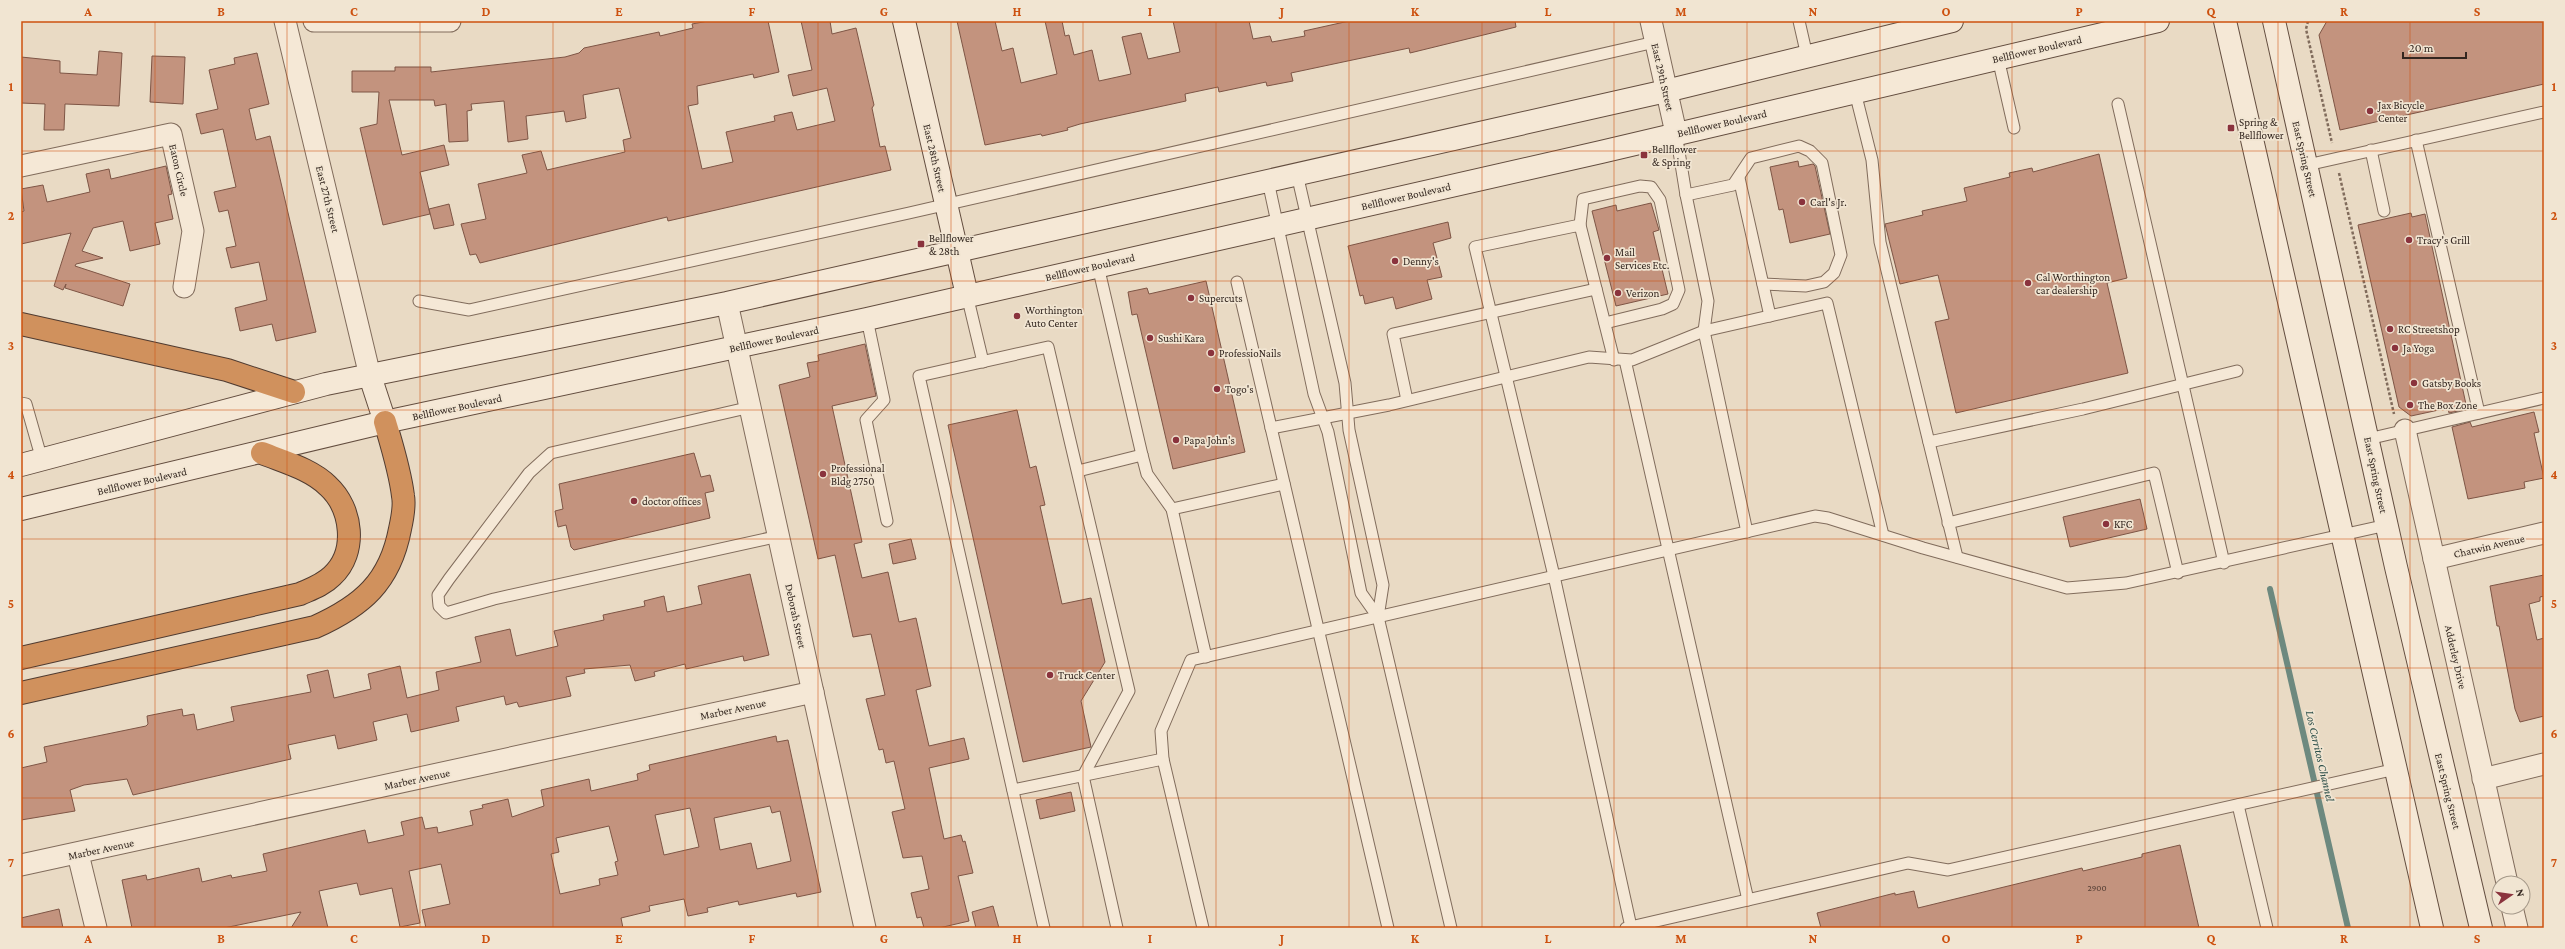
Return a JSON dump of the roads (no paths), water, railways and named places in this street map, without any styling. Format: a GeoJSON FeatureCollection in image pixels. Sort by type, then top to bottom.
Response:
{"type":"FeatureCollection","features":[{"type":"Feature","properties":{"kind":"highway"},"geometry":{"type":"LineString","coordinates":[[21,324],[227,370],[294,392]]}},
{"type":"Feature","properties":{"kind":"highway"},"geometry":{"type":"LineString","coordinates":[[21,693],[315,627],[340,616],[362,602],[381,581],[396,547],[401,525],[404,497],[385,422]]}},
{"type":"Feature","properties":{"kind":"highway"},"geometry":{"type":"LineString","coordinates":[[21,658],[300,594],[317,587],[332,576],[342,560],[349,531],[346,514],[339,499],[327,485],[310,473],[262,453]]}},
{"type":"Feature","properties":{"kind":"main road","name":"East 28th Street"},"geometry":{"type":"LineString","coordinates":[[904,21],[966,295]]}},
{"type":"Feature","properties":{"kind":"main road"},"geometry":{"type":"LineString","coordinates":[[31,462],[294,392],[727,303],[956,252],[1666,91],[1952,21]]}},
{"type":"Feature","properties":{"kind":"main road","name":"Bellflower Boulevard"},"geometry":{"type":"LineString","coordinates":[[21,509],[262,453],[385,422],[867,319],[2158,21]]}},
{"type":"Feature","properties":{"kind":"main road"},"geometry":{"type":"LineString","coordinates":[[2225,21],[2432,928]]}},
{"type":"Feature","properties":{"kind":"main road","name":"East Spring Street"},"geometry":{"type":"LineString","coordinates":[[2274,21],[2387,525],[2481,928]]}},
{"type":"Feature","properties":{"kind":"main road"},"geometry":{"type":"LineString","coordinates":[[370,376],[385,422]]}},
{"type":"Feature","properties":{"kind":"street","name":"East 27th Street"},"geometry":{"type":"LineString","coordinates":[[285,21],[370,376]]}},
{"type":"Feature","properties":{"kind":"street"},"geometry":{"type":"LineString","coordinates":[[314,21],[450,21]]}},
{"type":"Feature","properties":{"kind":"street","name":"East 29th Street"},"geometry":{"type":"LineString","coordinates":[[1651,21],[1676,133]]}},
{"type":"Feature","properties":{"kind":"street","name":"Eaton Circle"},"geometry":{"type":"LineString","coordinates":[[21,166],[171,134],[193,231],[184,287]]}},
{"type":"Feature","properties":{"kind":"street","name":"Deborah Street"},"geometry":{"type":"LineString","coordinates":[[727,303],[738,347],[813,692],[862,927]]}},
{"type":"Feature","properties":{"kind":"street","name":"Adderley Drive"},"geometry":{"type":"LineString","coordinates":[[2402,431],[2434,559],[2505,875]]}},
{"type":"Feature","properties":{"kind":"street","name":"Chatwin Avenue"},"geometry":{"type":"LineString","coordinates":[[2434,559],[2544,533]]}},
{"type":"Feature","properties":{"kind":"street","name":"Marber Avenue"},"geometry":{"type":"LineString","coordinates":[[21,865],[78,854],[813,692]]}},
{"type":"Feature","properties":{"kind":"street"},"geometry":{"type":"LineString","coordinates":[[2484,779],[2544,764]]}},
{"type":"Feature","properties":{"kind":"street"},"geometry":{"type":"LineString","coordinates":[[78,854],[96,928]]}},
{"type":"Feature","properties":{"kind":"street"},"geometry":{"type":"LineString","coordinates":[[2514,915],[2517,928]]}},
{"type":"Feature","properties":{"kind":"lane"},"geometry":{"type":"LineString","coordinates":[[1799,21],[1807,56]]}},
{"type":"Feature","properties":{"kind":"lane"},"geometry":{"type":"LineString","coordinates":[[419,301],[469,310],[946,204],[1655,42]]}},
{"type":"Feature","properties":{"kind":"lane"},"geometry":{"type":"LineString","coordinates":[[1998,58],[2014,128]]}},
{"type":"Feature","properties":{"kind":"lane"},"geometry":{"type":"LineString","coordinates":[[1855,92],[1872,160],[1880,242],[1957,557]]}},
{"type":"Feature","properties":{"kind":"lane"},"geometry":{"type":"LineString","coordinates":[[2118,104],[2224,563]]}},
{"type":"Feature","properties":{"kind":"lane"},"geometry":{"type":"LineString","coordinates":[[2307,165],[2544,112]]}},
{"type":"Feature","properties":{"kind":"lane"},"geometry":{"type":"LineString","coordinates":[[1676,133],[1686,195],[1708,301],[1704,331],[1747,532]]}},
{"type":"Feature","properties":{"kind":"lane"},"geometry":{"type":"LineString","coordinates":[[2416,140],[2479,413]]}},
{"type":"Feature","properties":{"kind":"lane"},"geometry":{"type":"LineString","coordinates":[[1686,195],[1734,185],[1752,158],[1799,146],[1810,151],[1822,163],[1841,255],[1834,273],[1824,282],[1806,286],[1762,284]]}},
{"type":"Feature","properties":{"kind":"lane"},"geometry":{"type":"LineString","coordinates":[[2371,150],[2384,210]]}},
{"type":"Feature","properties":{"kind":"lane"},"geometry":{"type":"LineString","coordinates":[[1297,174],[1345,383],[1346,413],[1383,585],[1378,617],[1451,928]]}},
{"type":"Feature","properties":{"kind":"lane"},"geometry":{"type":"LineString","coordinates":[[1739,178],[1770,316]]}},
{"type":"Feature","properties":{"kind":"lane"},"geometry":{"type":"LineString","coordinates":[[1268,181],[1314,394],[1323,418],[1361,593],[1378,617]]}},
{"type":"Feature","properties":{"kind":"lane"},"geometry":{"type":"LineString","coordinates":[[1605,323],[1662,309],[1673,304],[1679,290],[1660,200],[1651,187],[1640,186],[1583,199],[1580,225],[1605,323],[1619,360],[1668,550],[1748,900]]}},
{"type":"Feature","properties":{"kind":"lane"},"geometry":{"type":"LineString","coordinates":[[1580,225],[1475,247],[1554,576],[1629,927],[1908,863],[1948,870],[2396,769]]}},
{"type":"Feature","properties":{"kind":"lane"},"geometry":{"type":"LineString","coordinates":[[1098,266],[1142,455],[1148,474],[1172,509],[1206,656]]}},
{"type":"Feature","properties":{"kind":"lane"},"geometry":{"type":"LineString","coordinates":[[1237,282],[1388,928]]}},
{"type":"Feature","properties":{"kind":"lane"},"geometry":{"type":"LineString","coordinates":[[1407,400],[1393,334],[1596,289]]}},
{"type":"Feature","properties":{"kind":"lane"},"geometry":{"type":"LineString","coordinates":[[966,295],[983,362]]}},
{"type":"Feature","properties":{"kind":"lane"},"geometry":{"type":"LineString","coordinates":[[1271,428],[1407,400],[1590,357],[1632,360],[1704,331],[1827,303],[1883,535]]}},
{"type":"Feature","properties":{"kind":"lane"},"geometry":{"type":"LineString","coordinates":[[867,319],[884,400],[866,420],[887,521]]}},
{"type":"Feature","properties":{"kind":"lane"},"geometry":{"type":"LineString","coordinates":[[1044,928],[919,376],[1048,346],[1129,691],[1083,776],[1117,928]]}},
{"type":"Feature","properties":{"kind":"lane"},"geometry":{"type":"LineString","coordinates":[[1929,442],[2083,409],[2237,371]]}},
{"type":"Feature","properties":{"kind":"lane"},"geometry":{"type":"LineString","coordinates":[[2368,439],[2544,398]]}},
{"type":"Feature","properties":{"kind":"lane"},"geometry":{"type":"LineString","coordinates":[[21,403],[26,404],[31,462]]}},
{"type":"Feature","properties":{"kind":"lane"},"geometry":{"type":"LineString","coordinates":[[751,407],[551,453],[529,473],[446,584],[438,595],[439,606],[446,613],[458,611],[494,599],[779,536]]}},
{"type":"Feature","properties":{"kind":"lane"},"geometry":{"type":"LineString","coordinates":[[1078,471],[1142,455]]}},
{"type":"Feature","properties":{"kind":"lane"},"geometry":{"type":"LineString","coordinates":[[1948,523],[2154,473],[2178,573]]}},
{"type":"Feature","properties":{"kind":"lane"},"geometry":{"type":"LineString","coordinates":[[1172,509],[1284,484]]}},
{"type":"Feature","properties":{"kind":"lane"},"geometry":{"type":"LineString","coordinates":[[1203,928],[1163,759],[1161,730],[1191,660],[1815,516],[1828,518],[2066,588],[2113,586],[2224,563],[2387,525]]}},
{"type":"Feature","properties":{"kind":"lane"},"geometry":{"type":"LineString","coordinates":[[1013,790],[1163,759]]}},
{"type":"Feature","properties":{"kind":"lane"},"geometry":{"type":"LineString","coordinates":[[2238,805],[2267,928]]}},
{"type":"Feature","properties":{"kind":"waterway","name":"Los Cerritos Channel"},"geometry":{"type":"LineString","coordinates":[[2270,589],[2348,928]]}},
{"type":"Feature","properties":{"kind":"place","name":"Jax Bicycle Center"},"geometry":{"type":"Point","coordinates":[2370,111]}},
{"type":"Feature","properties":{"kind":"place","name":"Spring & Bellflower"},"geometry":{"type":"Point","coordinates":[2231,128]}},
{"type":"Feature","properties":{"kind":"place","name":"Bellflower & Spring"},"geometry":{"type":"Point","coordinates":[1644,155]}},
{"type":"Feature","properties":{"kind":"place","name":"Carl's Jr."},"geometry":{"type":"Point","coordinates":[1802,202]}},
{"type":"Feature","properties":{"kind":"place","name":"Tracy's Grill"},"geometry":{"type":"Point","coordinates":[2409,240]}},
{"type":"Feature","properties":{"kind":"place","name":"Bellflower & 28th"},"geometry":{"type":"Point","coordinates":[921,244]}},
{"type":"Feature","properties":{"kind":"place","name":"Mail Services Etc."},"geometry":{"type":"Point","coordinates":[1607,258]}},
{"type":"Feature","properties":{"kind":"place","name":"Denny's"},"geometry":{"type":"Point","coordinates":[1395,261]}},
{"type":"Feature","properties":{"kind":"place","name":"Cal Worthington car dealership"},"geometry":{"type":"Point","coordinates":[2028,283]}},
{"type":"Feature","properties":{"kind":"place","name":"Verizon"},"geometry":{"type":"Point","coordinates":[1618,293]}},
{"type":"Feature","properties":{"kind":"place","name":"Supercuts"},"geometry":{"type":"Point","coordinates":[1191,298]}},
{"type":"Feature","properties":{"kind":"place","name":"Worthington Auto Center"},"geometry":{"type":"Point","coordinates":[1017,316]}},
{"type":"Feature","properties":{"kind":"place","name":"RC Streetshop"},"geometry":{"type":"Point","coordinates":[2390,329]}},
{"type":"Feature","properties":{"kind":"place","name":"Sushi Kara"},"geometry":{"type":"Point","coordinates":[1150,338]}},
{"type":"Feature","properties":{"kind":"place","name":"Ja Yoga"},"geometry":{"type":"Point","coordinates":[2395,348]}},
{"type":"Feature","properties":{"kind":"place","name":"ProfessioNails"},"geometry":{"type":"Point","coordinates":[1211,353]}},
{"type":"Feature","properties":{"kind":"place","name":"Gatsby Books"},"geometry":{"type":"Point","coordinates":[2414,383]}},
{"type":"Feature","properties":{"kind":"place","name":"Togo's"},"geometry":{"type":"Point","coordinates":[1217,389]}},
{"type":"Feature","properties":{"kind":"place","name":"The Box Zone"},"geometry":{"type":"Point","coordinates":[2410,405]}},
{"type":"Feature","properties":{"kind":"place","name":"Papa John's"},"geometry":{"type":"Point","coordinates":[1176,440]}},
{"type":"Feature","properties":{"kind":"place","name":"Professional Bldg 2750"},"geometry":{"type":"Point","coordinates":[823,474]}},
{"type":"Feature","properties":{"kind":"place","name":"doctor offices"},"geometry":{"type":"Point","coordinates":[634,501]}},
{"type":"Feature","properties":{"kind":"place","name":"KFC"},"geometry":{"type":"Point","coordinates":[2106,524]}},
{"type":"Feature","properties":{"kind":"place","name":"Truck Center"},"geometry":{"type":"Point","coordinates":[1050,675]}}]}
